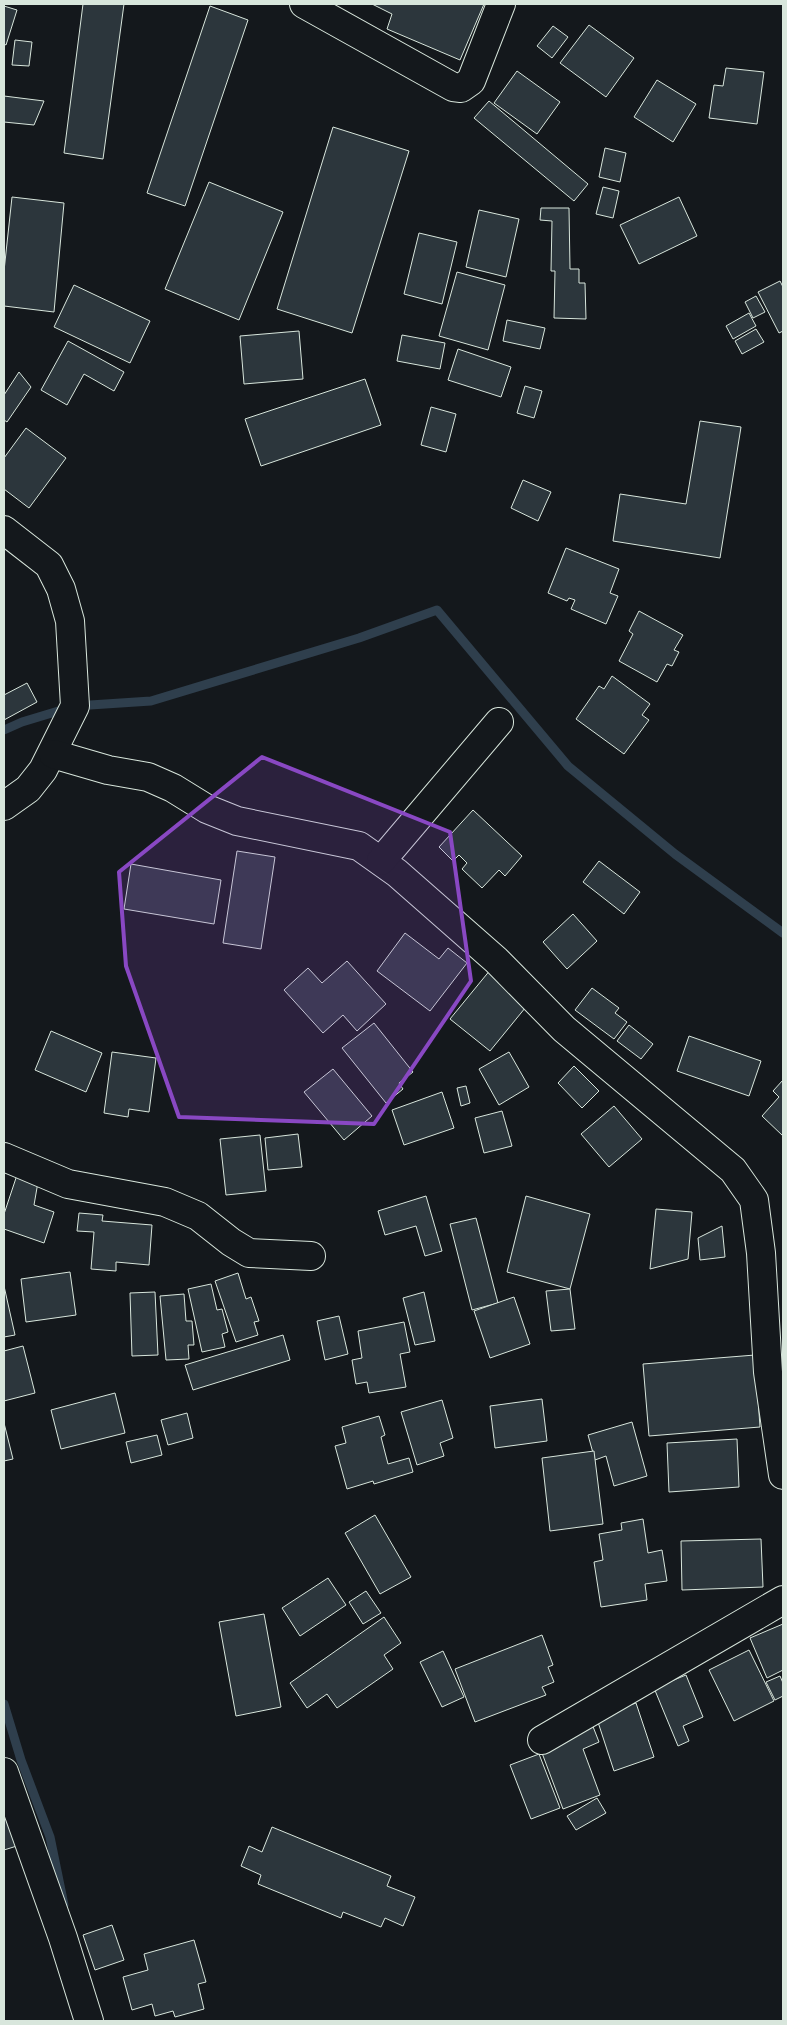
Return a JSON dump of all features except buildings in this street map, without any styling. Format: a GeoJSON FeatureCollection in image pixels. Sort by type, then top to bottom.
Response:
{"type":"FeatureCollection","features":[{"type":"Feature","properties":{"kind":"street"},"geometry":{"type":"LineString","coordinates":[[304,4],[453,87],[461,88],[471,81],[501,4]]}},
{"type":"Feature","properties":{"kind":"street"},"geometry":{"type":"LineString","coordinates":[[4,530],[49,565],[61,589],[70,621],[75,706],[53,754],[28,789],[4,806]]}},
{"type":"Feature","properties":{"kind":"street"},"geometry":{"type":"LineString","coordinates":[[381,861],[499,722]]}},
{"type":"Feature","properties":{"kind":"street"},"geometry":{"type":"LineString","coordinates":[[53,754],[108,770],[148,777],[173,788],[207,809],[237,821],[359,846],[397,873],[496,960],[564,1029],[734,1170],[754,1200],[761,1253],[768,1372],[783,1475]]}},
{"type":"Feature","properties":{"kind":"street"},"geometry":{"type":"LineString","coordinates":[[4,1157],[68,1184],[165,1202],[198,1216],[230,1242],[249,1253],[311,1256]]}},
{"type":"Feature","properties":{"kind":"street"},"geometry":{"type":"LineString","coordinates":[[542,1740],[783,1600]]}},
{"type":"Feature","properties":{"kind":"street"},"geometry":{"type":"LineString","coordinates":[[4,1772],[63,1938],[89,2021]]}},
{"type":"Feature","properties":{"kind":"highlighted area"},"geometry":{"type":"Polygon","coordinates":[[[262,757],[450,832],[471,981],[374,1124],[179,1117],[126,966],[119,872],[262,757]]]}},
{"type":"Feature","properties":{"kind":"waterway"},"geometry":{"type":"LineString","coordinates":[[4,730],[22,722],[75,706],[151,701],[359,638],[437,610],[568,766],[675,854],[783,933]]}},
{"type":"Feature","properties":{"kind":"waterway"},"geometry":{"type":"LineString","coordinates":[[4,1704],[21,1760],[50,1837],[64,1905]]}}]}
